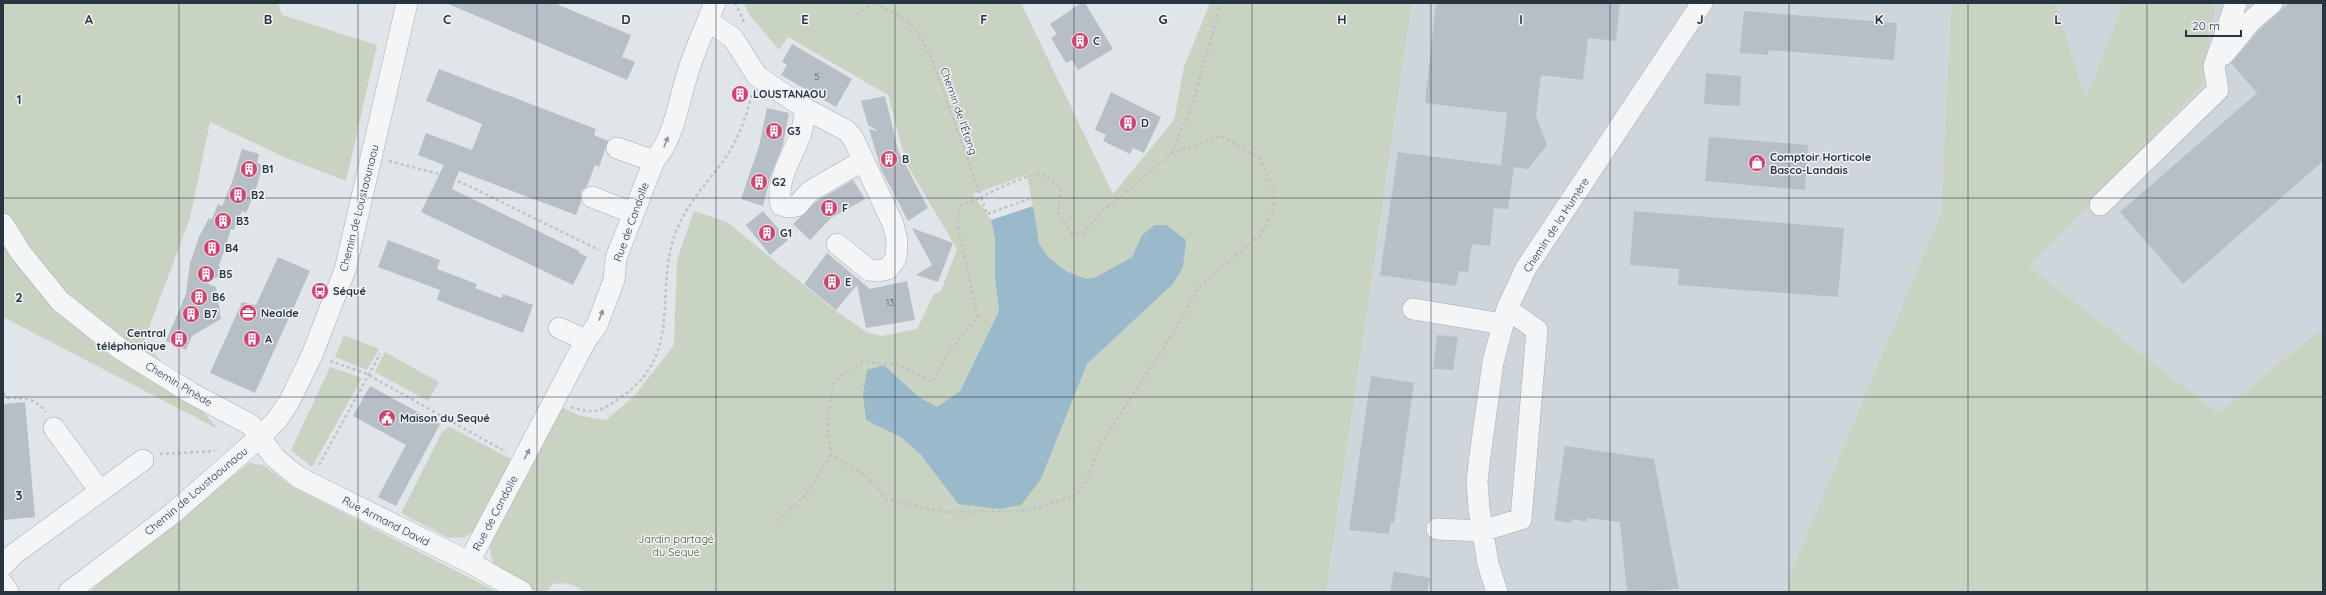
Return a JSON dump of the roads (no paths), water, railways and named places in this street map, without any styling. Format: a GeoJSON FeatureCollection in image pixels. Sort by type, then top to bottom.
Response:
{"type":"FeatureCollection","features":[{"type":"Feature","properties":{"kind":"street","name":"Chemin de Loustaounaou"},"geometry":{"type":"LineString","coordinates":[[69,592],[172,514],[261,436],[276,421],[289,402],[312,356],[345,270],[407,3]]}},
{"type":"Feature","properties":{"kind":"street","name":"Chemin de la Humère"},"geometry":{"type":"LineString","coordinates":[[1497,592],[1482,531],[1477,481],[1493,362],[1505,317],[1526,268],[1702,3]]}},
{"type":"Feature","properties":{"kind":"street"},"geometry":{"type":"LineString","coordinates":[[2100,205],[2218,90],[2214,66],[2236,3]]}},
{"type":"Feature","properties":{"kind":"street"},"geometry":{"type":"LineString","coordinates":[[2214,66],[2251,21],[2272,3]]}},
{"type":"Feature","properties":{"kind":"street"},"geometry":{"type":"LineString","coordinates":[[712,12],[733,38],[748,66],[757,76],[806,109],[847,131],[855,142],[862,161],[893,224],[897,240],[896,258],[888,269],[878,271],[869,270],[837,244]]}},
{"type":"Feature","properties":{"kind":"street","name":"Rue de Candolle"},"geometry":{"type":"LineString","coordinates":[[469,562],[586,340],[597,325],[614,280],[616,258],[654,161],[663,150],[680,106],[692,60],[712,12]]}},
{"type":"Feature","properties":{"kind":"street"},"geometry":{"type":"LineString","coordinates":[[806,109],[801,135],[782,178],[779,196],[781,205],[788,207],[797,206],[809,192],[862,161]]}},
{"type":"Feature","properties":{"kind":"street"},"geometry":{"type":"LineString","coordinates":[[617,148],[654,161]]}},
{"type":"Feature","properties":{"kind":"street"},"geometry":{"type":"LineString","coordinates":[[592,197],[633,213]]}},
{"type":"Feature","properties":{"kind":"street","name":"Chemin Pinède"},"geometry":{"type":"LineString","coordinates":[[3,224],[21,253],[66,305],[119,348],[191,393],[251,425],[261,436]]}},
{"type":"Feature","properties":{"kind":"street"},"geometry":{"type":"LineString","coordinates":[[1413,309],[1505,317],[1537,330],[1520,519],[1482,531],[1437,529]]}},
{"type":"Feature","properties":{"kind":"street"},"geometry":{"type":"LineString","coordinates":[[559,328],[586,340]]}},
{"type":"Feature","properties":{"kind":"street"},"geometry":{"type":"LineString","coordinates":[[54,428],[100,491]]}},
{"type":"Feature","properties":{"kind":"street","name":"Rue Armand David"},"geometry":{"type":"LineString","coordinates":[[261,436],[274,457],[298,477],[469,562],[522,592]]}},
{"type":"Feature","properties":{"kind":"street"},"geometry":{"type":"LineString","coordinates":[[3,566],[14,554],[143,460]]}},
{"type":"Feature","properties":{"kind":"street"},"geometry":{"type":"LineString","coordinates":[[3,584],[8,592]]}},
{"type":"Feature","properties":{"kind":"water"},"geometry":{"type":"Polygon","coordinates":[[[1033,206],[1039,243],[1048,257],[1066,271],[1086,279],[1096,277],[1132,257],[1142,235],[1155,225],[1166,225],[1186,240],[1183,267],[1173,284],[1087,364],[1041,479],[1021,505],[999,509],[958,504],[921,455],[902,438],[866,420],[863,394],[867,370],[884,365],[919,397],[937,407],[960,391],[999,311],[995,279],[995,238],[991,220],[1033,206]]]}},
{"type":"Feature","properties":{"kind":"place","name":"C"},"geometry":{"type":"Point","coordinates":[1080,41]}},
{"type":"Feature","properties":{"kind":"place","name":"LOUSTANAOU"},"geometry":{"type":"Point","coordinates":[740,94]}},
{"type":"Feature","properties":{"kind":"place","name":"D"},"geometry":{"type":"Point","coordinates":[1128,123]}},
{"type":"Feature","properties":{"kind":"place","name":"G3"},"geometry":{"type":"Point","coordinates":[774,131]}},
{"type":"Feature","properties":{"kind":"place","name":"B"},"geometry":{"type":"Point","coordinates":[889,159]}},
{"type":"Feature","properties":{"kind":"place","name":"Comptoir Horticole Basco-Landais"},"geometry":{"type":"Point","coordinates":[1757,163]}},
{"type":"Feature","properties":{"kind":"place","name":"B1"},"geometry":{"type":"Point","coordinates":[249,169]}},
{"type":"Feature","properties":{"kind":"place","name":"G2"},"geometry":{"type":"Point","coordinates":[759,182]}},
{"type":"Feature","properties":{"kind":"place","name":"B2"},"geometry":{"type":"Point","coordinates":[238,195]}},
{"type":"Feature","properties":{"kind":"place","name":"F"},"geometry":{"type":"Point","coordinates":[829,208]}},
{"type":"Feature","properties":{"kind":"place","name":"B3"},"geometry":{"type":"Point","coordinates":[223,221]}},
{"type":"Feature","properties":{"kind":"place","name":"G1"},"geometry":{"type":"Point","coordinates":[767,233]}},
{"type":"Feature","properties":{"kind":"place","name":"B4"},"geometry":{"type":"Point","coordinates":[212,248]}},
{"type":"Feature","properties":{"kind":"place","name":"B5"},"geometry":{"type":"Point","coordinates":[206,274]}},
{"type":"Feature","properties":{"kind":"place","name":"E"},"geometry":{"type":"Point","coordinates":[832,282]}},
{"type":"Feature","properties":{"kind":"place","name":"Séqué"},"geometry":{"type":"Point","coordinates":[320,291]}},
{"type":"Feature","properties":{"kind":"place","name":"B6"},"geometry":{"type":"Point","coordinates":[199,297]}},
{"type":"Feature","properties":{"kind":"place","name":"Nealde"},"geometry":{"type":"Point","coordinates":[248,313]}},
{"type":"Feature","properties":{"kind":"place","name":"B7"},"geometry":{"type":"Point","coordinates":[191,314]}},
{"type":"Feature","properties":{"kind":"place","name":"Central téléphonique"},"geometry":{"type":"Point","coordinates":[179,339]}},
{"type":"Feature","properties":{"kind":"place","name":"A"},"geometry":{"type":"Point","coordinates":[252,339]}},
{"type":"Feature","properties":{"kind":"place","name":"Maison du Sequé"},"geometry":{"type":"Point","coordinates":[387,418]}},
{"type":"Feature","properties":{"kind":"park label","name":"Jardin partagé du Sequé"},"geometry":{"type":"Point","coordinates":[676,545]}}]}
